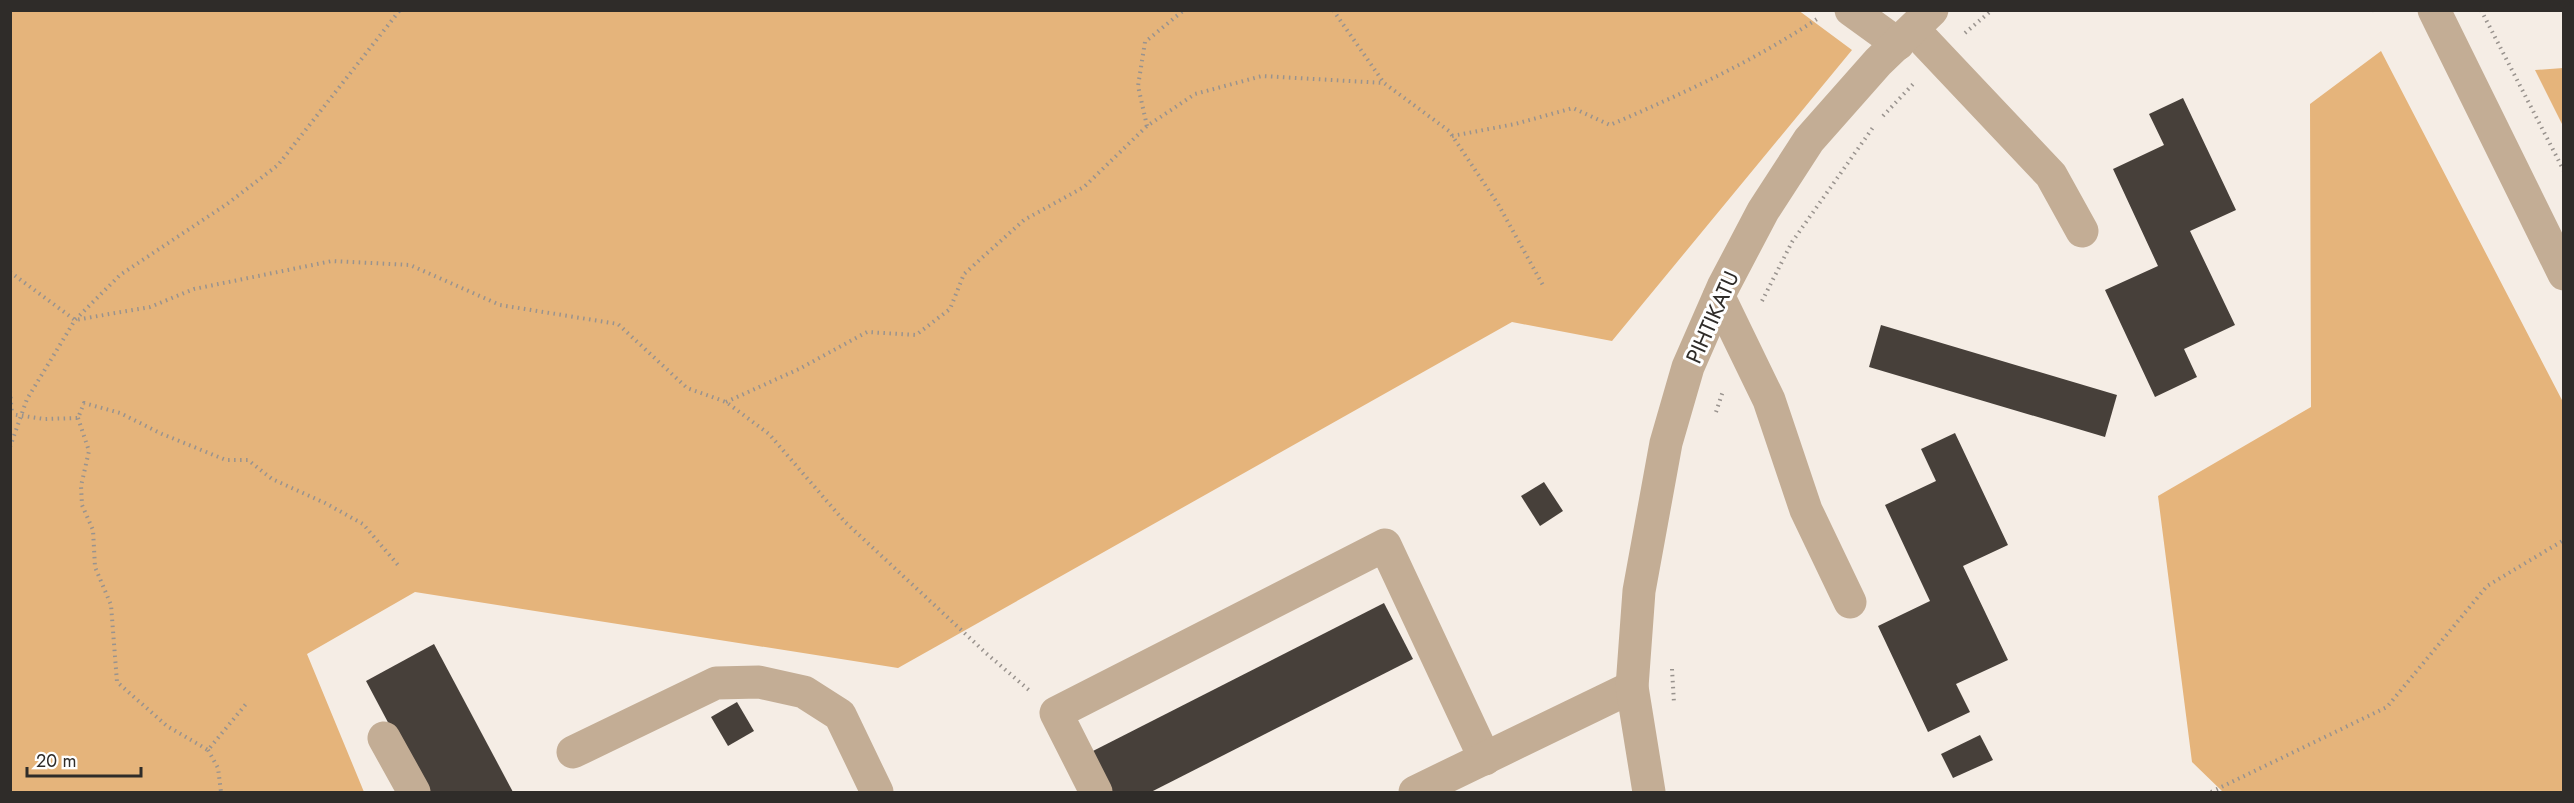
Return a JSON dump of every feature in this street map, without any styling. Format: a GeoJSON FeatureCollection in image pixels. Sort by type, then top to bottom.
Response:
{"type":"FeatureCollection","features":[{"type":"Feature","properties":{"kind":"street"},"geometry":{"type":"LineString","coordinates":[[2434,10],[2564,274]]}},
{"type":"Feature","properties":{"kind":"street"},"geometry":{"type":"LineString","coordinates":[[1835,14],[1914,28],[2051,175],[2082,231]]}},
{"type":"Feature","properties":{"kind":"street","name":"PIHTIKATU"},"geometry":{"type":"LineString","coordinates":[[1649,792],[1632,687],[1639,591],[1666,443],[1688,367],[1719,297],[1763,211],[1809,140],[1878,63],[1914,28]]}},
{"type":"Feature","properties":{"kind":"street"},"geometry":{"type":"LineString","coordinates":[[1719,297],[1769,400],[1806,510],[1850,602]]}},
{"type":"Feature","properties":{"kind":"street"},"geometry":{"type":"LineString","coordinates":[[1096,792],[1056,713],[1384,545],[1485,759]]}},
{"type":"Feature","properties":{"kind":"street"},"geometry":{"type":"LineString","coordinates":[[573,752],[716,683],[759,682],[804,692],[840,715],[877,792]]}},
{"type":"Feature","properties":{"kind":"street"},"geometry":{"type":"LineString","coordinates":[[1415,792],[1632,687]]}},
{"type":"Feature","properties":{"kind":"street"},"geometry":{"type":"LineString","coordinates":[[384,738],[414,792]]}},
{"type":"Feature","properties":{"kind":"path"},"geometry":{"type":"LineString","coordinates":[[10,447],[27,399],[75,320],[120,275],[227,204],[278,165],[400,10]]}},
{"type":"Feature","properties":{"kind":"path"},"geometry":{"type":"LineString","coordinates":[[1147,126],[1138,86],[1145,42],[1184,10]]}},
{"type":"Feature","properties":{"kind":"path"},"geometry":{"type":"LineString","coordinates":[[1332,10],[1384,83],[1449,131],[1498,204],[1544,287]]}},
{"type":"Feature","properties":{"kind":"path"},"geometry":{"type":"LineString","coordinates":[[2481,10],[2564,171]]}},
{"type":"Feature","properties":{"kind":"path"},"geometry":{"type":"LineString","coordinates":[[1452,136],[1515,124],[1573,108],[1610,125],[1693,89],[1835,14]]}},
{"type":"Feature","properties":{"kind":"path"},"geometry":{"type":"LineString","coordinates":[[726,402],[799,369],[867,332],[916,335],[950,309],[964,274],[1024,220],[1084,187],[1147,126],[1195,94],[1262,76],[1384,83]]}},
{"type":"Feature","properties":{"kind":"path"},"geometry":{"type":"LineString","coordinates":[[10,272],[75,320],[150,307],[194,289],[332,261],[410,265],[500,305],[618,324],[687,388],[726,402],[769,434],[844,521],[987,654],[1056,713]]}},
{"type":"Feature","properties":{"kind":"path"},"geometry":{"type":"LineString","coordinates":[[10,391],[11,414],[45,419],[78,418]]}},
{"type":"Feature","properties":{"kind":"path"},"geometry":{"type":"LineString","coordinates":[[221,792],[218,768],[208,750],[167,726],[117,682],[111,605],[95,567],[93,530],[82,505],[81,486],[88,451],[78,418],[84,403],[120,413],[162,434],[226,460],[248,460],[272,479],[325,503],[363,525],[398,565]]}},
{"type":"Feature","properties":{"kind":"path"},"geometry":{"type":"LineString","coordinates":[[2211,792],[2387,707],[2487,586],[2564,540]]}},
{"type":"Feature","properties":{"kind":"path"},"geometry":{"type":"LineString","coordinates":[[208,750],[246,704]]}},
{"type":"Feature","properties":{"kind":"shaded area"},"geometry":{"type":"Polygon","coordinates":[[[1798,10],[1852,50],[1612,341],[1512,322],[898,668],[415,592],[307,654],[364,792],[11,792],[11,11],[1798,10]]]}},
{"type":"Feature","properties":{"kind":"shaded area"},"geometry":{"type":"Polygon","coordinates":[[[2381,51],[2563,402],[2563,792],[2223,792],[2192,762],[2158,496],[2311,407],[2310,104],[2381,51]]]}},
{"type":"Feature","properties":{"kind":"shaded area"},"geometry":{"type":"Polygon","coordinates":[[[2564,68],[2563,126],[2535,70],[2564,68]]]}},
{"type":"Feature","properties":{"kind":"building"},"geometry":{"type":"Polygon","coordinates":[[[2183,98],[2236,210],[2190,231],[2235,325],[2184,349],[2197,377],[2155,397],[2105,290],[2158,266],[2113,169],[2164,145],[2149,114],[2183,98]]]}},
{"type":"Feature","properties":{"kind":"building"},"geometry":{"type":"Polygon","coordinates":[[[1881,325],[2117,395],[2105,437],[1869,367],[1881,325]]]}},
{"type":"Feature","properties":{"kind":"building"},"geometry":{"type":"Polygon","coordinates":[[[1955,433],[2008,545],[1963,566],[2008,660],[1956,684],[1970,712],[1928,732],[1878,626],[1930,601],[1885,505],[1936,481],[1921,449],[1955,433]]]}},
{"type":"Feature","properties":{"kind":"building"},"geometry":{"type":"Polygon","coordinates":[[[1544,482],[1563,511],[1540,526],[1521,496],[1544,482]]]}},
{"type":"Feature","properties":{"kind":"building"},"geometry":{"type":"Polygon","coordinates":[[[1384,603],[1413,659],[1151,792],[1111,792],[1091,752],[1384,603]]]}},
{"type":"Feature","properties":{"kind":"building"},"geometry":{"type":"Polygon","coordinates":[[[434,644],[513,792],[425,792],[366,681],[434,644]]]}},
{"type":"Feature","properties":{"kind":"building"},"geometry":{"type":"Polygon","coordinates":[[[737,702],[754,731],[728,746],[711,717],[737,702]]]}},
{"type":"Feature","properties":{"kind":"building"},"geometry":{"type":"Polygon","coordinates":[[[1980,735],[1993,760],[1953,778],[1941,754],[1980,735]]]}}]}
